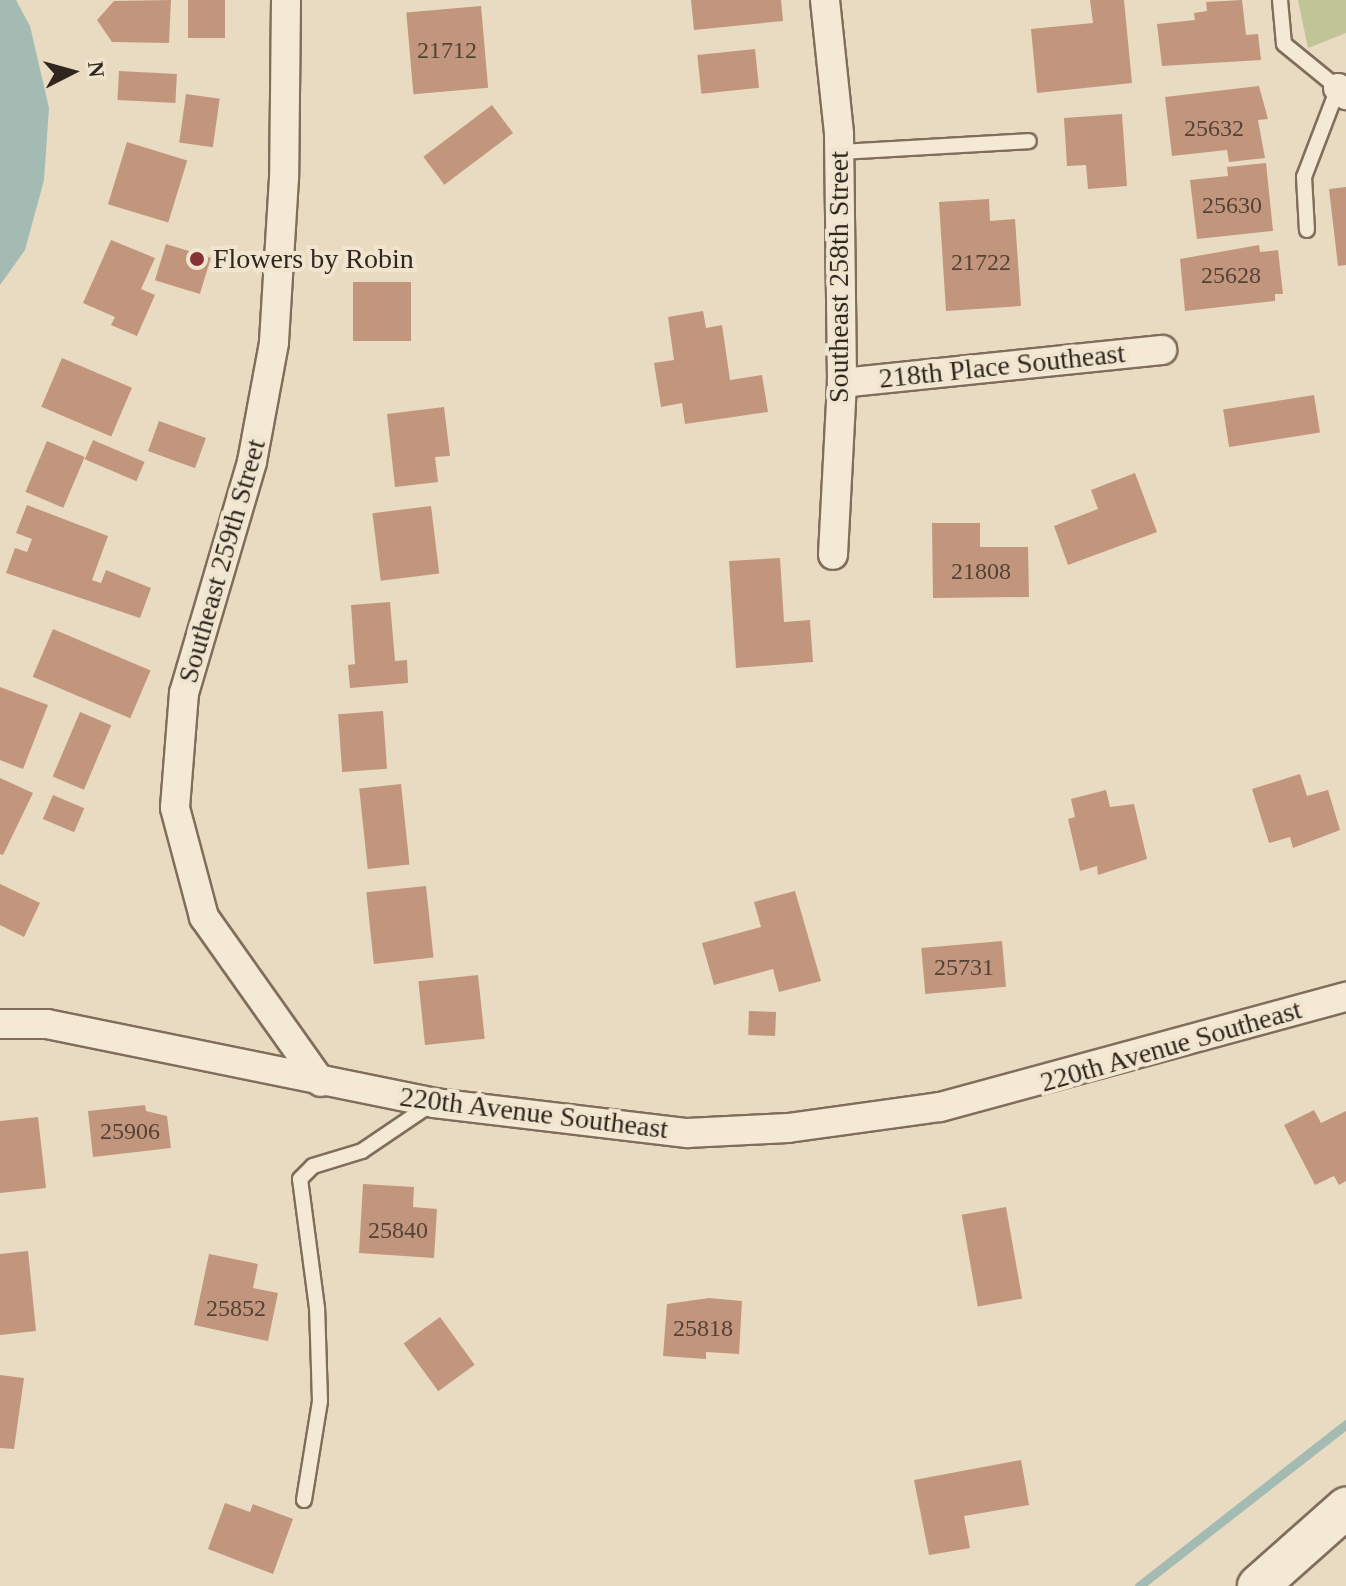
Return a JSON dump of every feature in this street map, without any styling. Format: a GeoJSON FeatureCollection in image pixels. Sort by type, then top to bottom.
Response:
{"type":"FeatureCollection","features":[{"type":"Feature","properties":{"kind":"street","name":"Southeast 259th Street"},"geometry":{"type":"LineString","coordinates":[[286,0],[284,178],[274,343],[252,462],[184,693],[175,808],[204,917],[321,1082]]}},
{"type":"Feature","properties":{"kind":"street","name":"Southeast 258th Street"},"geometry":{"type":"LineString","coordinates":[[825,0],[839,152],[842,383],[833,555]]}},
{"type":"Feature","properties":{"kind":"street","name":"218th Place Southeast"},"geometry":{"type":"LineString","coordinates":[[842,383],[1162,350]]}},
{"type":"Feature","properties":{"kind":"street","name":"220th Avenue Southeast"},"geometry":{"type":"LineString","coordinates":[[0,1024],[47,1024],[434,1103],[655,1130],[788,1128],[940,1107],[1346,997]]}},
{"type":"Feature","properties":{"kind":"street"},"geometry":{"type":"LineString","coordinates":[[1258,1586],[1346,1508]]}},
{"type":"Feature","properties":{"kind":"lane"},"geometry":{"type":"LineString","coordinates":[[1280,0],[1284,44],[1342,91],[1304,177],[1307,230]]}},
{"type":"Feature","properties":{"kind":"lane"},"geometry":{"type":"LineString","coordinates":[[839,152],[1029,141]]}},
{"type":"Feature","properties":{"kind":"lane"},"geometry":{"type":"LineString","coordinates":[[304,1500],[320,1401],[317,1308],[300,1179],[313,1166],[362,1151],[434,1103]]}},
{"type":"Feature","properties":{"kind":"green space"},"geometry":{"type":"Polygon","coordinates":[[[1298,0],[1346,0],[1346,33],[1308,48],[1298,0]]]}},
{"type":"Feature","properties":{"kind":"water"},"geometry":{"type":"Polygon","coordinates":[[[0,0],[16,0],[30,26],[49,108],[44,180],[25,250],[0,285],[0,0]]]}},
{"type":"Feature","properties":{"kind":"building"},"geometry":{"type":"Polygon","coordinates":[[[171,0],[169,43],[112,42],[97,20],[114,1],[171,0]]]}},
{"type":"Feature","properties":{"kind":"building"},"geometry":{"type":"Polygon","coordinates":[[[188,0],[225,0],[225,38],[188,38],[188,0]]]}},
{"type":"Feature","properties":{"kind":"building"},"geometry":{"type":"Polygon","coordinates":[[[691,0],[781,0],[783,21],[694,30],[691,0]]]}},
{"type":"Feature","properties":{"kind":"building"},"geometry":{"type":"Polygon","coordinates":[[[1090,0],[1124,0],[1132,83],[1037,93],[1031,29],[1093,23],[1090,0]]]}},
{"type":"Feature","properties":{"kind":"building"},"geometry":{"type":"Polygon","coordinates":[[[1242,0],[1246,35],[1258,34],[1261,60],[1162,66],[1157,24],[1195,20],[1194,13],[1207,11],[1206,2],[1242,0]]]}},
{"type":"Feature","properties":{"kind":"building"},"geometry":{"type":"Polygon","coordinates":[[[481,6],[488,88],[413,94],[406,13],[481,6]]]}},
{"type":"Feature","properties":{"kind":"building"},"geometry":{"type":"Polygon","coordinates":[[[755,49],[759,88],[701,94],[697,55],[755,49]]]}},
{"type":"Feature","properties":{"kind":"building"},"geometry":{"type":"Polygon","coordinates":[[[119,71],[177,74],[175,103],[117,100],[119,71]]]}},
{"type":"Feature","properties":{"kind":"building"},"geometry":{"type":"Polygon","coordinates":[[[1259,86],[1268,119],[1258,120],[1265,158],[1229,162],[1227,150],[1172,156],[1165,97],[1259,86]]]}},
{"type":"Feature","properties":{"kind":"building"},"geometry":{"type":"Polygon","coordinates":[[[186,94],[220,99],[213,147],[179,143],[186,94]]]}},
{"type":"Feature","properties":{"kind":"building"},"geometry":{"type":"Polygon","coordinates":[[[492,105],[513,133],[444,185],[423,157],[492,105]]]}},
{"type":"Feature","properties":{"kind":"building"},"geometry":{"type":"Polygon","coordinates":[[[1122,114],[1127,186],[1088,189],[1086,165],[1067,166],[1064,118],[1122,114]]]}},
{"type":"Feature","properties":{"kind":"building"},"geometry":{"type":"Polygon","coordinates":[[[127,142],[187,160],[168,223],[108,204],[127,142]]]}},
{"type":"Feature","properties":{"kind":"building"},"geometry":{"type":"Polygon","coordinates":[[[1266,163],[1273,231],[1197,239],[1190,180],[1228,176],[1227,167],[1266,163]]]}},
{"type":"Feature","properties":{"kind":"building"},"geometry":{"type":"Polygon","coordinates":[[[1346,187],[1346,265],[1338,266],[1329,189],[1346,187]]]}},
{"type":"Feature","properties":{"kind":"building"},"geometry":{"type":"Polygon","coordinates":[[[989,199],[990,221],[1015,219],[1021,306],[946,311],[939,202],[989,199]]]}},
{"type":"Feature","properties":{"kind":"building"},"geometry":{"type":"Polygon","coordinates":[[[111,240],[155,258],[141,289],[155,295],[137,336],[111,325],[115,317],[83,303],[111,240]]]}},
{"type":"Feature","properties":{"kind":"building"},"geometry":{"type":"Polygon","coordinates":[[[166,244],[211,258],[200,294],[155,280],[166,244]]]}},
{"type":"Feature","properties":{"kind":"building"},"geometry":{"type":"Polygon","coordinates":[[[1259,245],[1260,252],[1278,250],[1283,294],[1275,294],[1275,301],[1185,311],[1180,259],[1259,245]]]}},
{"type":"Feature","properties":{"kind":"building"},"geometry":{"type":"Polygon","coordinates":[[[353,282],[411,282],[411,341],[353,341],[353,282]]]}},
{"type":"Feature","properties":{"kind":"building"},"geometry":{"type":"Polygon","coordinates":[[[703,311],[706,328],[722,325],[730,380],[762,375],[768,412],[685,424],[682,403],[661,407],[654,363],[674,360],[668,317],[703,311]]]}},
{"type":"Feature","properties":{"kind":"building"},"geometry":{"type":"Polygon","coordinates":[[[62,358],[132,388],[111,436],[41,407],[62,358]]]}},
{"type":"Feature","properties":{"kind":"building"},"geometry":{"type":"Polygon","coordinates":[[[1314,395],[1320,433],[1229,447],[1223,409],[1314,395]]]}},
{"type":"Feature","properties":{"kind":"building"},"geometry":{"type":"Polygon","coordinates":[[[444,407],[450,456],[435,457],[438,482],[395,487],[387,414],[444,407]]]}},
{"type":"Feature","properties":{"kind":"building"},"geometry":{"type":"Polygon","coordinates":[[[159,421],[206,438],[195,468],[148,451],[159,421]]]}},
{"type":"Feature","properties":{"kind":"building"},"geometry":{"type":"Polygon","coordinates":[[[93,440],[145,462],[136,481],[85,459],[93,440]]]}},
{"type":"Feature","properties":{"kind":"building"},"geometry":{"type":"Polygon","coordinates":[[[47,441],[85,457],[63,508],[26,492],[47,441]]]}},
{"type":"Feature","properties":{"kind":"building"},"geometry":{"type":"Polygon","coordinates":[[[1135,473],[1157,532],[1068,565],[1054,526],[1098,509],[1091,490],[1135,473]]]}},
{"type":"Feature","properties":{"kind":"building"},"geometry":{"type":"Polygon","coordinates":[[[27,505],[108,536],[92,580],[101,583],[106,570],[151,588],[140,618],[6,573],[15,548],[27,552],[32,539],[16,533],[27,505]]]}},
{"type":"Feature","properties":{"kind":"building"},"geometry":{"type":"Polygon","coordinates":[[[431,506],[439,573],[381,581],[372,513],[431,506]]]}},
{"type":"Feature","properties":{"kind":"building"},"geometry":{"type":"Polygon","coordinates":[[[932,523],[980,523],[980,547],[1028,547],[1029,597],[933,598],[932,523]]]}},
{"type":"Feature","properties":{"kind":"building"},"geometry":{"type":"Polygon","coordinates":[[[780,558],[784,622],[810,620],[813,662],[736,668],[729,561],[780,558]]]}},
{"type":"Feature","properties":{"kind":"building"},"geometry":{"type":"Polygon","coordinates":[[[390,602],[395,661],[407,660],[408,683],[350,688],[348,665],[355,664],[351,605],[390,602]]]}},
{"type":"Feature","properties":{"kind":"building"},"geometry":{"type":"Polygon","coordinates":[[[53,629],[151,670],[130,718],[33,677],[53,629]]]}},
{"type":"Feature","properties":{"kind":"building"},"geometry":{"type":"Polygon","coordinates":[[[0,687],[48,705],[23,769],[0,760],[0,687]]]}},
{"type":"Feature","properties":{"kind":"building"},"geometry":{"type":"Polygon","coordinates":[[[383,711],[387,769],[342,772],[338,714],[383,711]]]}},
{"type":"Feature","properties":{"kind":"building"},"geometry":{"type":"Polygon","coordinates":[[[80,712],[111,725],[84,790],[53,776],[80,712]]]}},
{"type":"Feature","properties":{"kind":"building"},"geometry":{"type":"Polygon","coordinates":[[[1300,774],[1307,796],[1328,790],[1340,830],[1293,848],[1290,837],[1269,843],[1252,789],[1300,774]]]}},
{"type":"Feature","properties":{"kind":"building"},"geometry":{"type":"Polygon","coordinates":[[[0,778],[33,793],[3,855],[0,854],[0,778]]]}},
{"type":"Feature","properties":{"kind":"building"},"geometry":{"type":"Polygon","coordinates":[[[401,784],[409,865],[368,869],[359,788],[401,784]]]}},
{"type":"Feature","properties":{"kind":"building"},"geometry":{"type":"Polygon","coordinates":[[[1106,790],[1110,807],[1134,804],[1147,859],[1098,875],[1097,866],[1080,871],[1068,819],[1075,817],[1071,799],[1106,790]]]}},
{"type":"Feature","properties":{"kind":"building"},"geometry":{"type":"Polygon","coordinates":[[[53,795],[84,808],[74,832],[43,819],[53,795]]]}},
{"type":"Feature","properties":{"kind":"building"},"geometry":{"type":"Polygon","coordinates":[[[0,884],[40,903],[24,937],[0,925],[0,884]]]}},
{"type":"Feature","properties":{"kind":"building"},"geometry":{"type":"Polygon","coordinates":[[[426,886],[434,958],[374,964],[366,892],[426,886]]]}},
{"type":"Feature","properties":{"kind":"building"},"geometry":{"type":"Polygon","coordinates":[[[795,891],[821,981],[779,992],[773,969],[714,985],[702,943],[761,927],[754,902],[795,891]]]}},
{"type":"Feature","properties":{"kind":"building"},"geometry":{"type":"Polygon","coordinates":[[[1002,941],[1006,987],[925,994],[921,948],[1002,941]]]}},
{"type":"Feature","properties":{"kind":"building"},"geometry":{"type":"Polygon","coordinates":[[[478,975],[485,1039],[425,1045],[418,981],[478,975]]]}},
{"type":"Feature","properties":{"kind":"building"},"geometry":{"type":"Polygon","coordinates":[[[749,1011],[776,1012],[775,1036],[748,1035],[749,1011]]]}},
{"type":"Feature","properties":{"kind":"building"},"geometry":{"type":"Polygon","coordinates":[[[145,1105],[146,1111],[167,1116],[171,1148],[93,1157],[88,1111],[145,1105]]]}},
{"type":"Feature","properties":{"kind":"building"},"geometry":{"type":"Polygon","coordinates":[[[1314,1110],[1321,1123],[1346,1111],[1346,1181],[1339,1185],[1334,1176],[1315,1185],[1284,1125],[1314,1110]]]}},
{"type":"Feature","properties":{"kind":"building"},"geometry":{"type":"Polygon","coordinates":[[[38,1117],[46,1188],[0,1193],[0,1121],[38,1117]]]}},
{"type":"Feature","properties":{"kind":"building"},"geometry":{"type":"Polygon","coordinates":[[[363,1184],[414,1187],[413,1207],[437,1209],[434,1258],[359,1253],[363,1184]]]}},
{"type":"Feature","properties":{"kind":"building"},"geometry":{"type":"Polygon","coordinates":[[[1006,1207],[1022,1299],[978,1306],[962,1215],[1006,1207]]]}},
{"type":"Feature","properties":{"kind":"building"},"geometry":{"type":"Polygon","coordinates":[[[28,1251],[36,1331],[0,1335],[0,1254],[28,1251]]]}},
{"type":"Feature","properties":{"kind":"building"},"geometry":{"type":"Polygon","coordinates":[[[209,1254],[258,1264],[253,1288],[278,1293],[268,1341],[194,1325],[209,1254]]]}},
{"type":"Feature","properties":{"kind":"building"},"geometry":{"type":"Polygon","coordinates":[[[709,1298],[742,1301],[739,1354],[706,1352],[706,1359],[663,1356],[667,1304],[709,1298]]]}},
{"type":"Feature","properties":{"kind":"building"},"geometry":{"type":"Polygon","coordinates":[[[440,1317],[475,1365],[438,1391],[404,1343],[440,1317]]]}},
{"type":"Feature","properties":{"kind":"building"},"geometry":{"type":"Polygon","coordinates":[[[0,1375],[24,1378],[14,1449],[0,1448],[0,1375]]]}},
{"type":"Feature","properties":{"kind":"building"},"geometry":{"type":"Polygon","coordinates":[[[1021,1460],[1029,1505],[964,1516],[970,1548],[929,1555],[914,1480],[1021,1460]]]}},
{"type":"Feature","properties":{"kind":"building"},"geometry":{"type":"Polygon","coordinates":[[[225,1503],[250,1512],[253,1504],[293,1519],[273,1574],[208,1549],[225,1503]]]}},
{"type":"Feature","properties":{"kind":"waterway"},"geometry":{"type":"LineString","coordinates":[[1139,1586],[1346,1424]]}},
{"type":"Feature","properties":{"kind":"place","name":"Flowers by Robin"},"geometry":{"type":"Point","coordinates":[197,259]}}]}
